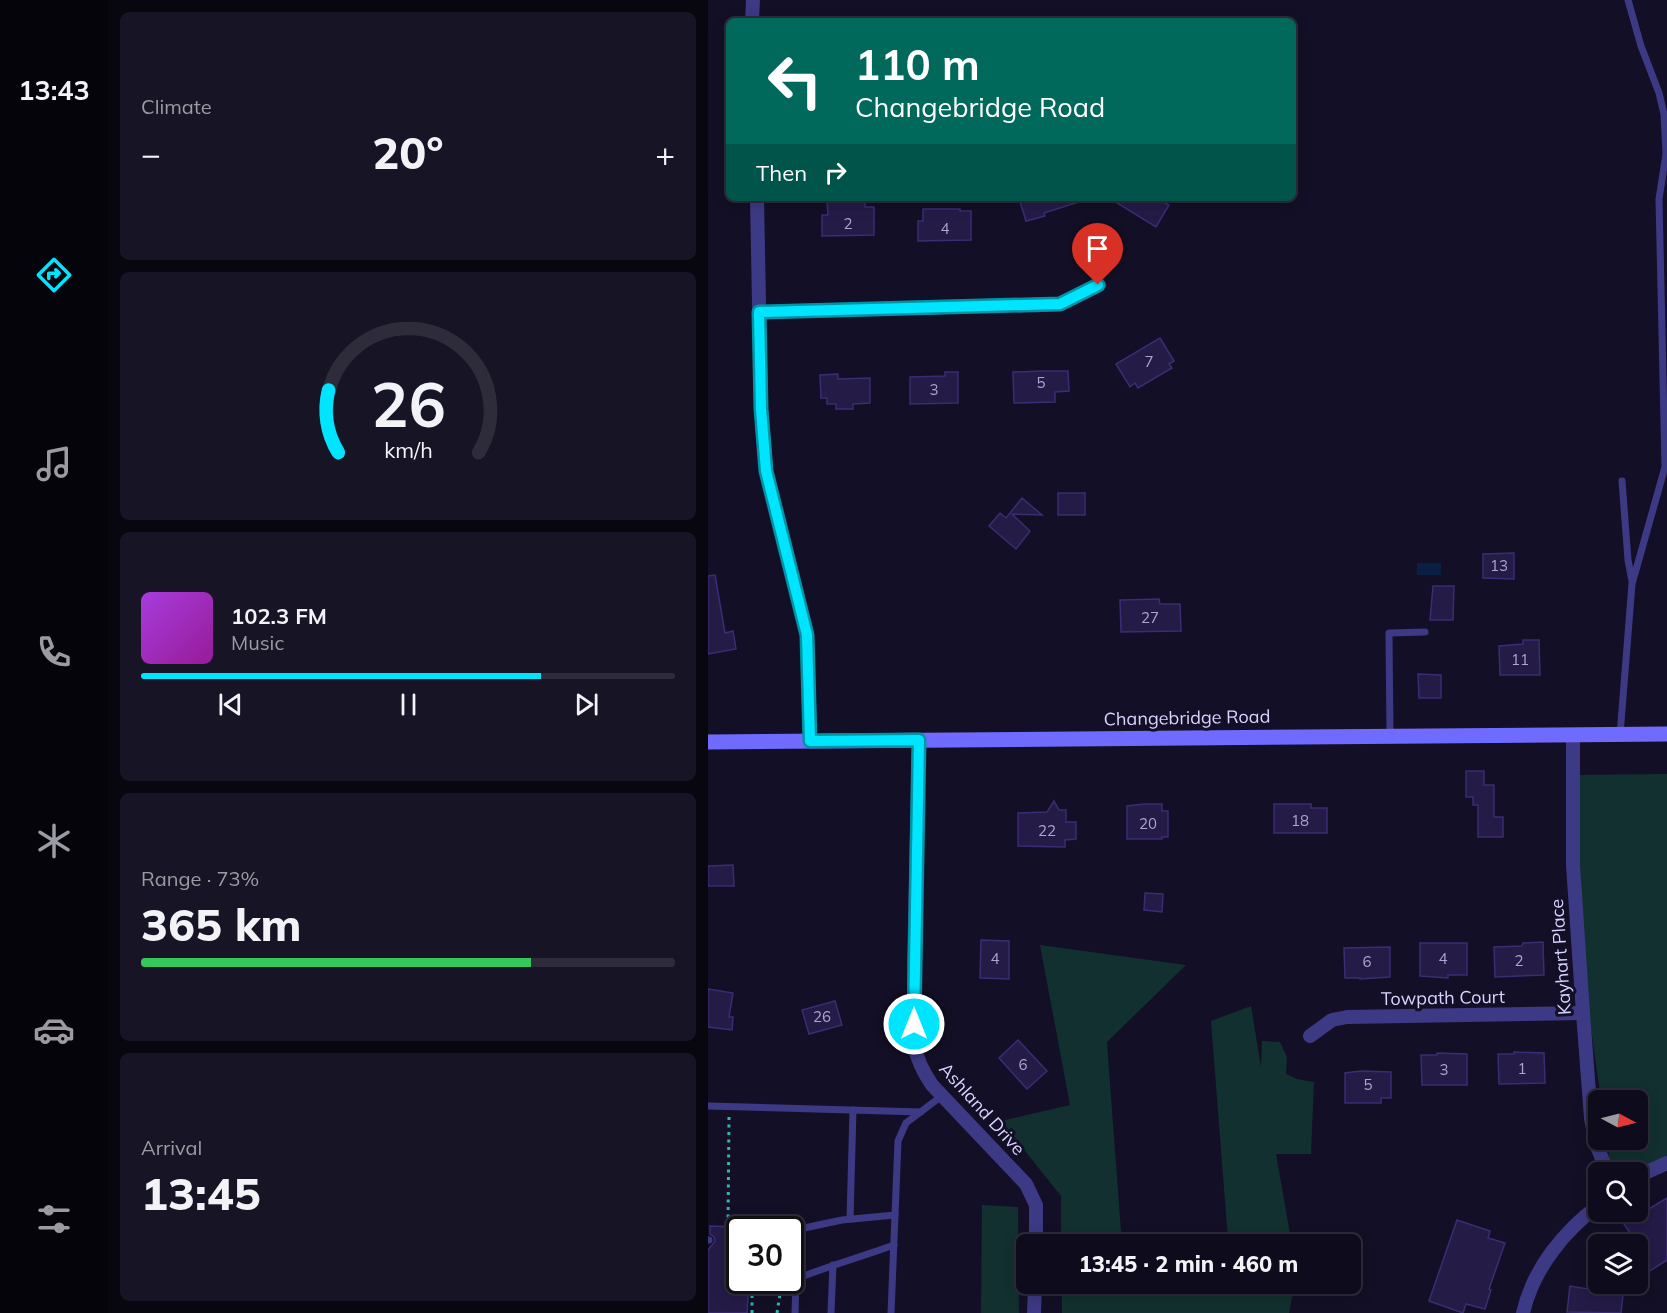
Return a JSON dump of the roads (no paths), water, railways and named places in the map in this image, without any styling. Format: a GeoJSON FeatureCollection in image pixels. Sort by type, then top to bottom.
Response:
{"type":"FeatureCollection","features":[{"type":"Feature","properties":{"kind":"main road","name":"Changebridge Road"},"geometry":{"type":"LineString","coordinates":[[708,742],[1667,734]]}},
{"type":"Feature","properties":{"kind":"street"},"geometry":{"type":"LineString","coordinates":[[752,18],[753,0]]}},
{"type":"Feature","properties":{"kind":"street"},"geometry":{"type":"LineString","coordinates":[[757,201],[761,409],[766,471],[807,635],[810,741]]}},
{"type":"Feature","properties":{"kind":"street"},"geometry":{"type":"LineString","coordinates":[[759,312],[1060,304],[1098,285]]}},
{"type":"Feature","properties":{"kind":"street","name":"Kayhart Place"},"geometry":{"type":"LineString","coordinates":[[1573,735],[1573,865],[1583,1013],[1591,1118],[1596,1144],[1603,1162]]}},
{"type":"Feature","properties":{"kind":"street","name":"Ashland Drive"},"geometry":{"type":"LineString","coordinates":[[919,740],[914,1044],[925,1076],[1026,1184],[1036,1205],[1036,1234]]}},
{"type":"Feature","properties":{"kind":"street","name":"Towpath Court"},"geometry":{"type":"LineString","coordinates":[[1310,1036],[1332,1020],[1347,1017],[1583,1013]]}},
{"type":"Feature","properties":{"kind":"street"},"geometry":{"type":"LineString","coordinates":[[1648,1172],[1667,1163]]}},
{"type":"Feature","properties":{"kind":"street"},"geometry":{"type":"LineString","coordinates":[[1523,1313],[1531,1288],[1554,1248],[1588,1214]]}},
{"type":"Feature","properties":{"kind":"street"},"geometry":{"type":"LineString","coordinates":[[1034,1313],[1035,1294]]}},
{"type":"Feature","properties":{"kind":"lane"},"geometry":{"type":"LineString","coordinates":[[1620,735],[1632,584],[1665,467],[1659,199],[1666,153],[1664,114],[1628,0]]}},
{"type":"Feature","properties":{"kind":"lane"},"geometry":{"type":"LineString","coordinates":[[1622,481],[1632,584]]}},
{"type":"Feature","properties":{"kind":"lane"},"geometry":{"type":"LineString","coordinates":[[1390,735],[1389,633],[1425,632]]}},
{"type":"Feature","properties":{"kind":"lane"},"geometry":{"type":"LineString","coordinates":[[891,1313],[898,1141],[906,1123],[943,1095]]}},
{"type":"Feature","properties":{"kind":"lane"},"geometry":{"type":"LineString","coordinates":[[708,1106],[922,1112]]}},
{"type":"Feature","properties":{"kind":"lane"},"geometry":{"type":"LineString","coordinates":[[850,1219],[853,1110]]}},
{"type":"Feature","properties":{"kind":"lane"},"geometry":{"type":"LineString","coordinates":[[804,1228],[850,1219],[895,1215]]}},
{"type":"Feature","properties":{"kind":"lane"},"geometry":{"type":"LineString","coordinates":[[795,1313],[796,1280],[814,1270],[894,1245]]}},
{"type":"Feature","properties":{"kind":"lane"},"geometry":{"type":"LineString","coordinates":[[831,1313],[833,1265]]}},
{"type":"Feature","properties":{"kind":"water"},"geometry":{"type":"Polygon","coordinates":[[[1417,563],[1441,563],[1441,575],[1417,575],[1417,563]]]}}]}
